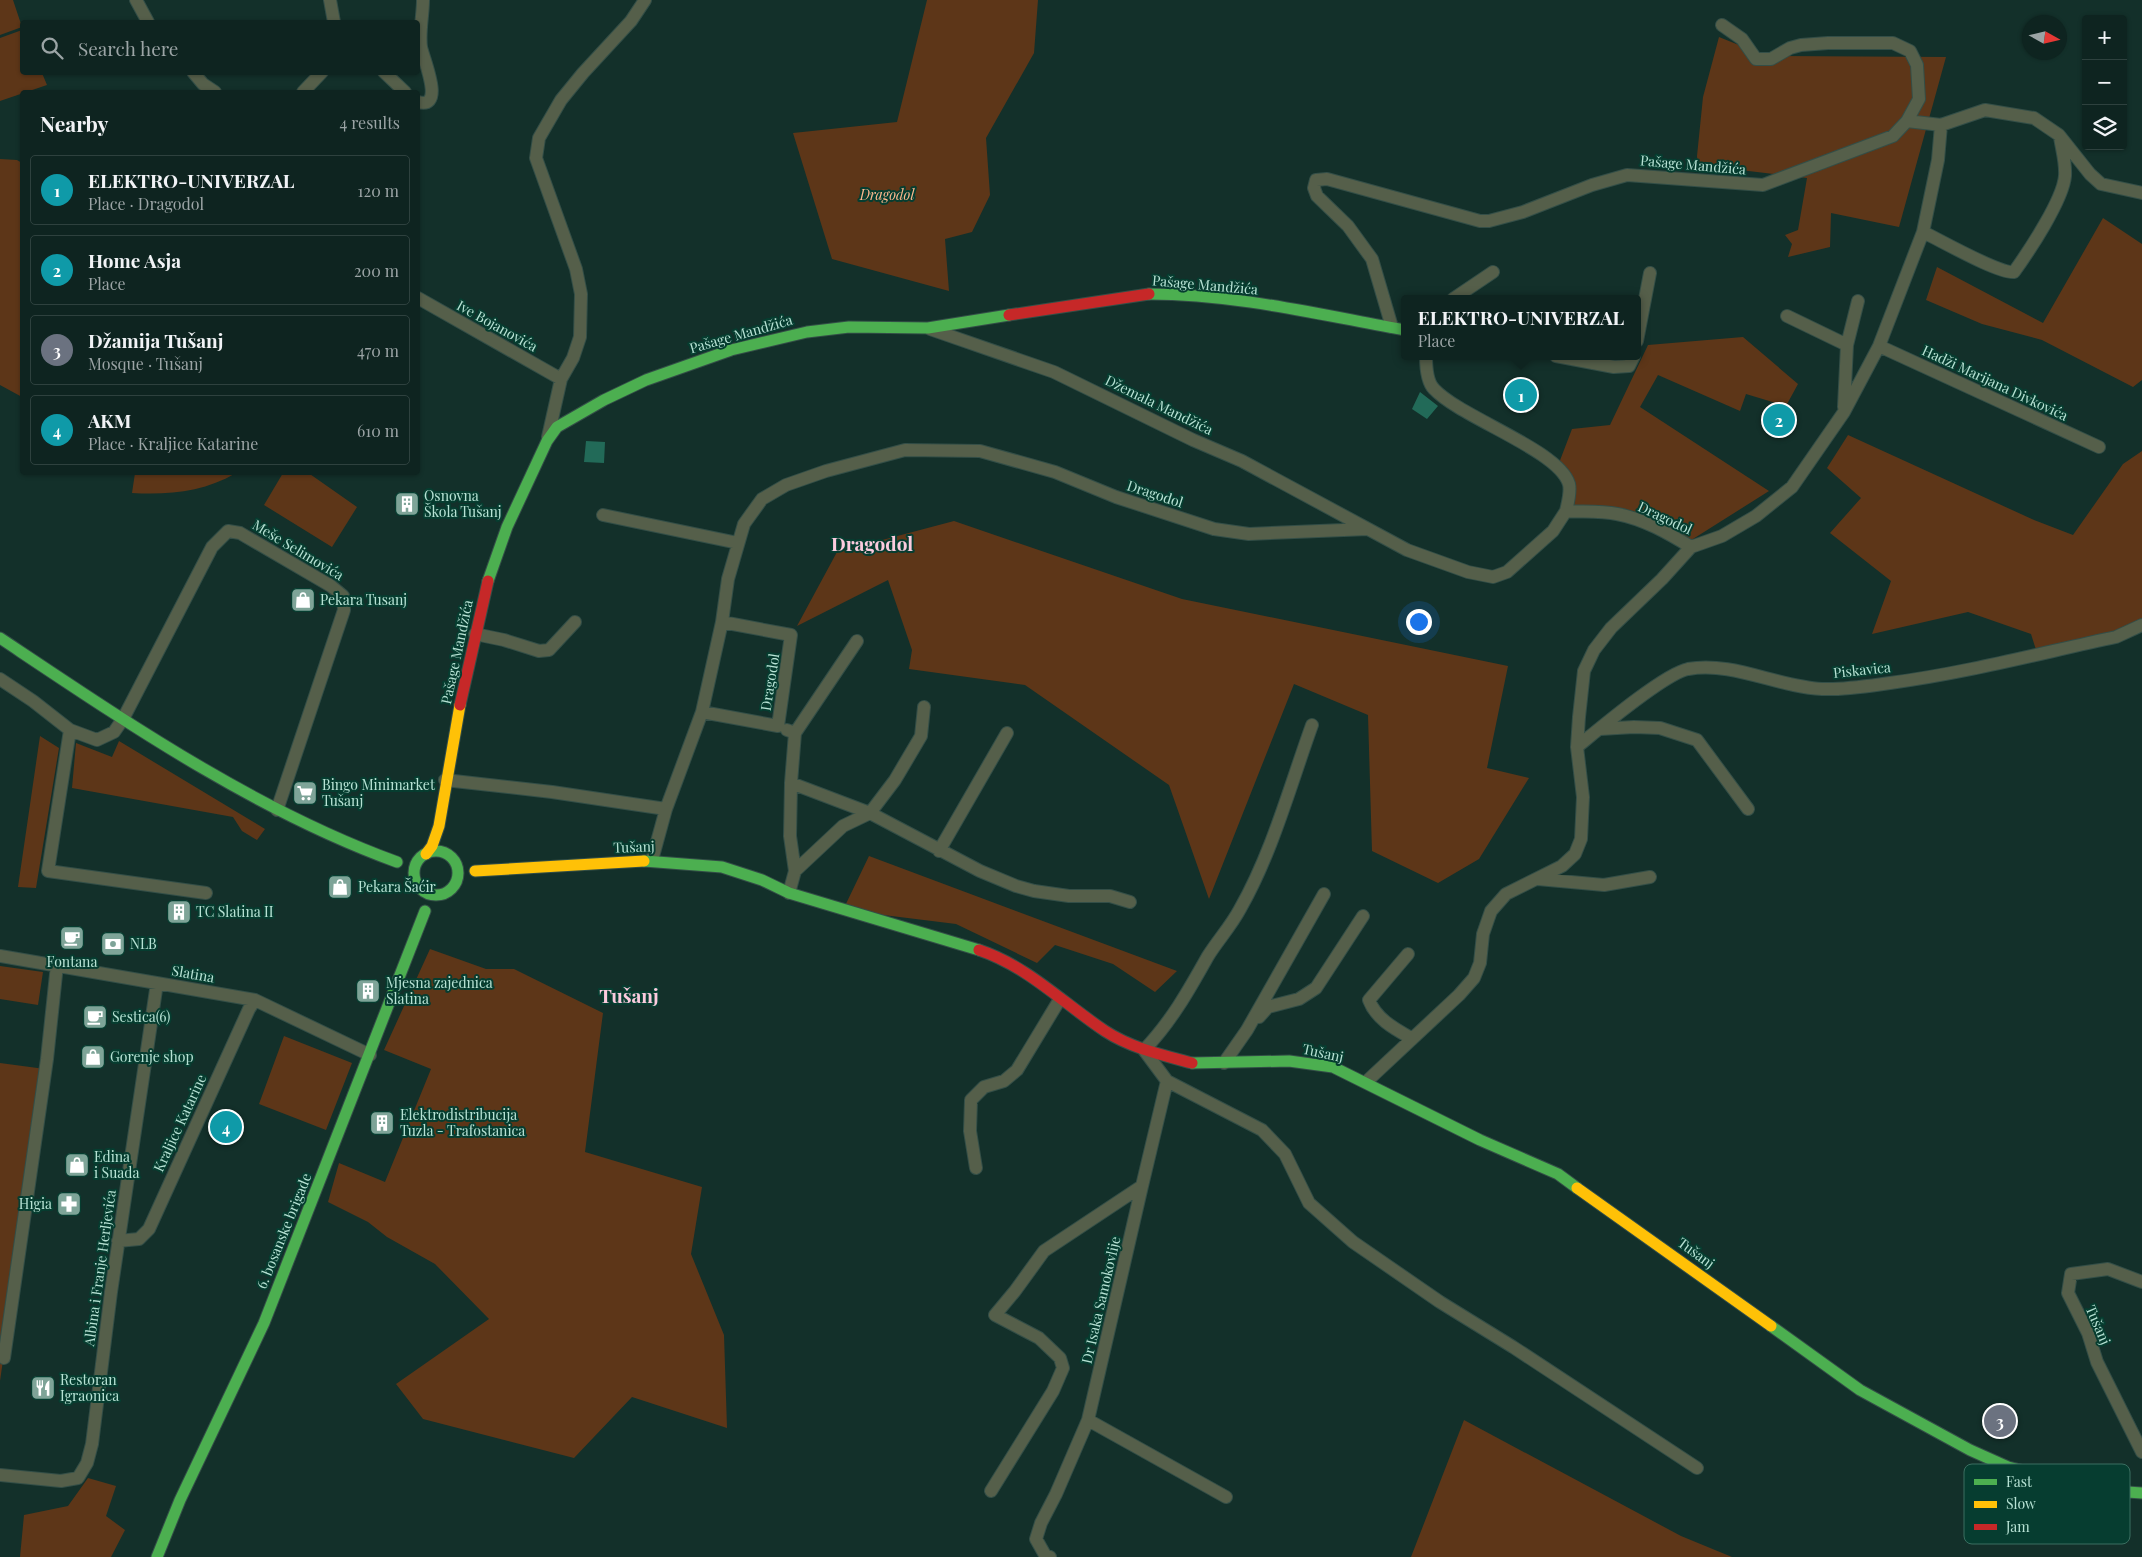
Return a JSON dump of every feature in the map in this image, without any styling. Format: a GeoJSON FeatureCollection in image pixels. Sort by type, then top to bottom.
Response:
{"type":"FeatureCollection","features":[{"type":"Feature","properties":{"kind":"street"},"geometry":{"type":"LineString","coordinates":[[136,0],[147,20]]}},
{"type":"Feature","properties":{"kind":"street"},"geometry":{"type":"LineString","coordinates":[[330,0],[334,20]]}},
{"type":"Feature","properties":{"kind":"street"},"geometry":{"type":"LineString","coordinates":[[420,103],[422,104],[428,100],[432,92],[432,82],[421,46],[423,0]]}},
{"type":"Feature","properties":{"kind":"street"},"geometry":{"type":"LineString","coordinates":[[547,441],[561,379],[573,358],[580,337],[581,294],[576,269],[536,158],[539,138],[561,100],[631,21],[645,0]]}},
{"type":"Feature","properties":{"kind":"street","name":"Pašage Mandžića"},"geometry":{"type":"LineString","coordinates":[[1392,327],[1372,259],[1348,226],[1317,196],[1314,188],[1316,180],[1327,179],[1467,218],[1489,221],[1523,212],[1585,188],[1627,175],[1733,184],[1768,184],[1828,159],[1893,136],[1907,121],[1919,99],[1917,65],[1910,51],[1893,43],[1828,43],[1795,47],[1771,59],[1756,59],[1742,39],[1722,25]]}},
{"type":"Feature","properties":{"kind":"street"},"geometry":{"type":"LineString","coordinates":[[196,75],[203,84],[212,90]]}},
{"type":"Feature","properties":{"kind":"street"},"geometry":{"type":"LineString","coordinates":[[305,90],[319,75]]}},
{"type":"Feature","properties":{"kind":"street"},"geometry":{"type":"LineString","coordinates":[[387,75],[403,90]]}},
{"type":"Feature","properties":{"kind":"street"},"geometry":{"type":"LineString","coordinates":[[1907,121],[1941,125],[1985,110],[2034,118],[2059,135],[2090,174],[2101,184],[2142,193]]}},
{"type":"Feature","properties":{"kind":"street"},"geometry":{"type":"LineString","coordinates":[[1366,1082],[1459,995],[1474,978],[1480,963],[1483,934],[1492,911],[1506,894],[1562,866],[1575,854],[1581,839],[1583,797],[1577,747],[1584,671],[1594,650],[1611,628],[1662,579],[1691,547],[1722,536],[1756,516],[1792,488],[1844,412],[1879,346],[1923,232],[1938,160],[1941,125]]}},
{"type":"Feature","properties":{"kind":"street"},"geometry":{"type":"LineString","coordinates":[[1923,232],[2008,273],[2014,272],[2036,239],[2058,198],[2065,179],[2066,167],[2059,135]]}},
{"type":"Feature","properties":{"kind":"street"},"geometry":{"type":"LineString","coordinates":[[1459,295],[1493,272]]}},
{"type":"Feature","properties":{"kind":"street"},"geometry":{"type":"LineString","coordinates":[[1641,320],[1650,273]]}},
{"type":"Feature","properties":{"kind":"street","name":"Pašage Mandžića"},"geometry":{"type":"LineString","coordinates":[[423,856],[431,848],[436,837],[445,780],[475,634],[492,570],[515,512],[547,441],[557,427],[604,400],[646,380],[731,350],[807,332],[836,328],[928,328],[1139,294],[1170,294],[1233,300],[1401,329]]}},
{"type":"Feature","properties":{"kind":"street","name":"Ive Bojanovića"},"geometry":{"type":"LineString","coordinates":[[420,299],[561,379]]}},
{"type":"Feature","properties":{"kind":"street"},"geometry":{"type":"LineString","coordinates":[[1844,412],[1847,345],[1858,301]]}},
{"type":"Feature","properties":{"kind":"street"},"geometry":{"type":"LineString","coordinates":[[1787,316],[1847,345]]}},
{"type":"Feature","properties":{"kind":"street","name":"Džemala Mandžića"},"geometry":{"type":"LineString","coordinates":[[928,328],[1054,372],[1193,440],[1242,461],[1368,529]]}},
{"type":"Feature","properties":{"kind":"street","name":"Hadži Marijana Divkovića"},"geometry":{"type":"LineString","coordinates":[[1879,346],[2099,447]]}},
{"type":"Feature","properties":{"kind":"street"},"geometry":{"type":"LineString","coordinates":[[1368,529],[1407,550],[1468,572],[1493,576],[1507,572],[1526,556],[1553,531],[1566,510],[1569,484],[1563,472],[1522,443],[1468,413],[1433,389],[1429,380],[1426,360]]}},
{"type":"Feature","properties":{"kind":"street"},"geometry":{"type":"LineString","coordinates":[[1577,360],[1614,367],[1629,366],[1632,360]]}},
{"type":"Feature","properties":{"kind":"street","name":"Dragodol"},"geometry":{"type":"LineString","coordinates":[[652,860],[666,809],[702,712],[722,622],[728,579],[744,524],[762,499],[786,485],[826,471],[905,450],[980,451],[1054,472],[1116,497],[1214,529],[1249,534],[1368,529]]}},
{"type":"Feature","properties":{"kind":"street","name":"Dragodol"},"geometry":{"type":"LineString","coordinates":[[1566,510],[1616,514],[1633,518],[1666,532],[1691,547]]}},
{"type":"Feature","properties":{"kind":"street"},"geometry":{"type":"LineString","coordinates":[[602,515],[738,543]]}},
{"type":"Feature","properties":{"kind":"street","name":"Meše Selimovića"},"geometry":{"type":"LineString","coordinates":[[124,719],[212,547],[228,531],[240,533],[325,583],[343,596],[345,606],[277,810]]}},
{"type":"Feature","properties":{"kind":"street"},"geometry":{"type":"LineString","coordinates":[[475,634],[504,640],[539,651],[549,650],[575,622]]}},
{"type":"Feature","properties":{"kind":"street","name":"Dragodol"},"geometry":{"type":"LineString","coordinates":[[702,712],[778,726],[791,635],[722,622]]}},
{"type":"Feature","properties":{"kind":"street","name":"Piskavica"},"geometry":{"type":"LineString","coordinates":[[1577,747],[1650,691],[1686,670],[1712,667],[1774,681],[1822,689],[1870,686],[1938,676],[2116,637],[2142,625]]}},
{"type":"Feature","properties":{"kind":"street"},"geometry":{"type":"LineString","coordinates":[[0,638],[124,719],[277,810],[370,853],[397,862],[415,877],[422,889],[427,893],[441,895]]}},
{"type":"Feature","properties":{"kind":"street"},"geometry":{"type":"LineString","coordinates":[[789,893],[795,871],[790,836],[791,783],[795,733],[857,641]]}},
{"type":"Feature","properties":{"kind":"street"},"geometry":{"type":"LineString","coordinates":[[0,679],[33,701],[70,730],[97,740],[114,732],[124,719]]}},
{"type":"Feature","properties":{"kind":"street"},"geometry":{"type":"LineString","coordinates":[[795,871],[843,826],[870,814],[895,780],[921,736],[924,707]]}},
{"type":"Feature","properties":{"kind":"street"},"geometry":{"type":"LineString","coordinates":[[1312,725],[1273,834],[1253,883],[1239,910],[1218,939],[1178,1009],[1144,1050],[1167,1081],[1262,1130],[1285,1154],[1308,1204],[1353,1242],[1440,1302],[1513,1346],[1697,1468]]}},
{"type":"Feature","properties":{"kind":"street"},"geometry":{"type":"LineString","coordinates":[[778,726],[795,733]]}},
{"type":"Feature","properties":{"kind":"street"},"geometry":{"type":"LineString","coordinates":[[1600,729],[1660,728],[1697,740],[1748,809]]}},
{"type":"Feature","properties":{"kind":"street"},"geometry":{"type":"LineString","coordinates":[[70,730],[48,871],[206,893]]}},
{"type":"Feature","properties":{"kind":"street"},"geometry":{"type":"LineString","coordinates":[[939,851],[1007,733]]}},
{"type":"Feature","properties":{"kind":"street"},"geometry":{"type":"LineString","coordinates":[[445,780],[552,792],[666,809]]}},
{"type":"Feature","properties":{"kind":"street"},"geometry":{"type":"LineString","coordinates":[[791,783],[870,814],[980,871],[1034,891],[1069,896],[1110,896],[1130,902]]}},
{"type":"Feature","properties":{"kind":"street"},"geometry":{"type":"LineString","coordinates":[[397,862],[432,852],[446,853],[465,869],[475,871]]}},
{"type":"Feature","properties":{"kind":"street"},"geometry":{"type":"LineString","coordinates":[[415,877],[416,864],[423,856]]}},
{"type":"Feature","properties":{"kind":"street","name":"Tušanj"},"geometry":{"type":"LineString","coordinates":[[475,871],[652,860],[722,867],[762,880],[789,893],[952,941],[996,956],[1029,975],[1107,1032],[1144,1050],[1193,1063],[1298,1062],[1333,1067],[1453,1127],[1558,1174],[1860,1390],[1961,1446],[1999,1464]]}},
{"type":"Feature","properties":{"kind":"street"},"geometry":{"type":"LineString","coordinates":[[456,862],[458,869],[456,883]]}},
{"type":"Feature","properties":{"kind":"street"},"geometry":{"type":"LineString","coordinates":[[425,910],[456,883],[475,871]]}},
{"type":"Feature","properties":{"kind":"street"},"geometry":{"type":"LineString","coordinates":[[1538,879],[1604,885],[1650,877]]}},
{"type":"Feature","properties":{"kind":"street"},"geometry":{"type":"LineString","coordinates":[[422,889],[425,910]]}},
{"type":"Feature","properties":{"kind":"street"},"geometry":{"type":"LineString","coordinates":[[1224,1063],[1247,1030],[1324,894]]}},
{"type":"Feature","properties":{"kind":"street","name":"6. bosanske brigade"},"geometry":{"type":"LineString","coordinates":[[157,1557],[180,1500],[264,1323],[425,910]]}},
{"type":"Feature","properties":{"kind":"street"},"geometry":{"type":"LineString","coordinates":[[1247,1030],[1268,1007],[1299,999],[1316,988],[1363,916]]}},
{"type":"Feature","properties":{"kind":"street"},"geometry":{"type":"LineString","coordinates":[[1408,954],[1369,1000],[1372,1008],[1390,1027],[1411,1038]]}},
{"type":"Feature","properties":{"kind":"street","name":"Slatina"},"geometry":{"type":"LineString","coordinates":[[0,956],[255,1000],[370,1055]]}},
{"type":"Feature","properties":{"kind":"street"},"geometry":{"type":"LineString","coordinates":[[4,1358],[47,1059],[57,965]]}},
{"type":"Feature","properties":{"kind":"street","name":"Albina i Franje Herljevića"},"geometry":{"type":"LineString","coordinates":[[0,1475],[62,1481],[78,1478],[87,1463],[92,1444],[118,1242],[157,983]]}},
{"type":"Feature","properties":{"kind":"street"},"geometry":{"type":"LineString","coordinates":[[976,1168],[970,1131],[971,1100],[984,1087],[1004,1081],[1017,1070],[1060,999]]}},
{"type":"Feature","properties":{"kind":"street","name":"Kraljice Katarine"},"geometry":{"type":"LineString","coordinates":[[118,1242],[139,1239],[149,1229],[245,1018],[255,1000]]}},
{"type":"Feature","properties":{"kind":"street","name":"Dr Isaka Samokovlije"},"geometry":{"type":"LineString","coordinates":[[1050,1557],[1045,1555],[1036,1539],[1041,1523],[1056,1494],[1088,1420],[1167,1081]]}},
{"type":"Feature","properties":{"kind":"street","name":"Dr Isaka Samokovlije"},"geometry":{"type":"LineString","coordinates":[[991,1491],[1053,1391],[1063,1368],[1060,1358],[1039,1338],[995,1315],[1044,1251],[1142,1186]]}},
{"type":"Feature","properties":{"kind":"street","name":"Tušanj"},"geometry":{"type":"LineString","coordinates":[[2142,1282],[2108,1269],[2071,1274],[2068,1293],[2088,1333],[2097,1362],[2142,1452]]}},
{"type":"Feature","properties":{"kind":"street"},"geometry":{"type":"LineString","coordinates":[[1088,1420],[1226,1497]]}},
{"type":"Feature","properties":{"kind":"green space"},"geometry":{"type":"Polygon","coordinates":[[[0,0],[13,0],[20,21],[20,28],[0,35],[0,0]]]}},
{"type":"Feature","properties":{"kind":"green space","name":"Dragodol"},"geometry":{"type":"Polygon","coordinates":[[[927,0],[1038,0],[1034,53],[986,138],[990,195],[972,232],[945,239],[949,291],[832,259],[793,133],[897,122],[927,0]]]}},
{"type":"Feature","properties":{"kind":"green space"},"geometry":{"type":"Polygon","coordinates":[[[20,31],[20,75],[43,75],[47,85],[32,90],[20,90],[20,94],[0,101],[0,38],[20,31]]]}},
{"type":"Feature","properties":{"kind":"green space"},"geometry":{"type":"Polygon","coordinates":[[[1719,37],[1766,56],[1946,57],[1899,227],[1831,213],[1830,247],[1788,257],[1792,244],[1785,235],[1798,230],[1807,178],[1698,165],[1697,156],[1703,97],[1719,37]]]}},
{"type":"Feature","properties":{"kind":"green space"},"geometry":{"type":"Polygon","coordinates":[[[0,159],[20,162],[20,396],[0,385],[0,159]]]}},
{"type":"Feature","properties":{"kind":"green space"},"geometry":{"type":"Polygon","coordinates":[[[2103,218],[2142,244],[2142,380],[2133,387],[2042,340],[1982,324],[1926,300],[1937,267],[2043,323],[2103,218]]]}},
{"type":"Feature","properties":{"kind":"green space"},"geometry":{"type":"Polygon","coordinates":[[[1743,337],[1798,384],[1786,406],[1746,394],[1740,411],[1658,375],[1640,407],[1769,491],[1685,544],[1633,518],[1577,515],[1559,463],[1572,429],[1610,425],[1648,345],[1743,337]]]}},
{"type":"Feature","properties":{"kind":"green space"},"geometry":{"type":"Polygon","coordinates":[[[1848,435],[2034,520],[2073,535],[2123,464],[2142,451],[2142,629],[2039,659],[2031,634],[1968,612],[1872,634],[1891,581],[1830,533],[1861,498],[1827,468],[1848,435]]]}},
{"type":"Feature","properties":{"kind":"green space"},"geometry":{"type":"Polygon","coordinates":[[[135,475],[232,475],[211,484],[186,491],[173,493],[132,493],[135,475]]]}},
{"type":"Feature","properties":{"kind":"green space"},"geometry":{"type":"Polygon","coordinates":[[[282,475],[311,475],[357,507],[332,547],[264,505],[282,475]]]}},
{"type":"Feature","properties":{"kind":"green space"},"geometry":{"type":"Polygon","coordinates":[[[954,521],[1182,599],[1508,666],[1487,768],[1529,778],[1479,859],[1438,883],[1372,851],[1368,715],[1294,684],[1209,899],[1169,785],[1025,685],[909,669],[912,650],[888,580],[797,626],[837,552],[954,521]]]}},
{"type":"Feature","properties":{"kind":"green space"},"geometry":{"type":"Polygon","coordinates":[[[40,736],[59,748],[36,888],[18,887],[40,736]]]}},
{"type":"Feature","properties":{"kind":"green space"},"geometry":{"type":"Polygon","coordinates":[[[119,741],[265,829],[257,840],[242,831],[233,817],[72,788],[76,743],[112,757],[119,741]]]}},
{"type":"Feature","properties":{"kind":"green space"},"geometry":{"type":"Polygon","coordinates":[[[869,856],[1177,971],[1155,992],[1113,964],[1055,945],[1037,963],[956,924],[843,910],[869,856]]]}},
{"type":"Feature","properties":{"kind":"green space"},"geometry":{"type":"Polygon","coordinates":[[[430,949],[486,969],[514,969],[603,1013],[585,1152],[702,1187],[691,1254],[724,1335],[727,1428],[632,1397],[574,1458],[423,1419],[396,1384],[489,1319],[435,1264],[387,1237],[368,1222],[328,1202],[339,1163],[385,1182],[431,1069],[384,1050],[430,949]]]}},
{"type":"Feature","properties":{"kind":"green space"},"geometry":{"type":"Polygon","coordinates":[[[0,966],[43,972],[38,1005],[0,999],[0,966]]]}},
{"type":"Feature","properties":{"kind":"green space"},"geometry":{"type":"Polygon","coordinates":[[[284,1036],[352,1063],[326,1130],[259,1104],[284,1036]]]}},
{"type":"Feature","properties":{"kind":"green space"},"geometry":{"type":"Polygon","coordinates":[[[0,1063],[45,1069],[0,1381],[0,1063]]]}},
{"type":"Feature","properties":{"kind":"green space"},"geometry":{"type":"Polygon","coordinates":[[[1464,1420],[1681,1536],[1732,1557],[1411,1557],[1464,1420]]]}},
{"type":"Feature","properties":{"kind":"green space"},"geometry":{"type":"Polygon","coordinates":[[[88,1478],[116,1486],[106,1516],[125,1530],[111,1557],[20,1557],[24,1515],[68,1506],[88,1478]]]}},
{"type":"Feature","properties":{"kind":"shaded area"},"geometry":{"type":"Polygon","coordinates":[[[1420,392],[1438,406],[1427,419],[1412,409],[1420,392]]]}},
{"type":"Feature","properties":{"kind":"shaded area"},"geometry":{"type":"Polygon","coordinates":[[[586,441],[605,442],[604,463],[584,462],[586,441]]]}},
{"type":"Feature","properties":{"kind":"traffic: fast"},"geometry":{"type":"LineString","coordinates":[[1149,294],[1246,301],[1401,329]]}},
{"type":"Feature","properties":{"kind":"traffic: fast"},"geometry":{"type":"LineString","coordinates":[[488,581],[507,527],[547,441],[557,427],[604,400],[646,380],[731,350],[807,332],[849,327],[928,328],[1009,315]]}},
{"type":"Feature","properties":{"kind":"traffic: fast"},"geometry":{"type":"LineString","coordinates":[[0,638],[192,762],[292,817],[344,841],[397,862]]}},
{"type":"Feature","properties":{"kind":"traffic: fast"},"geometry":{"type":"LineString","coordinates":[[436,851],[448,855],[454,861],[458,873],[454,885],[448,891],[436,895],[424,891],[418,885],[414,873],[418,861],[424,855],[436,851]]}},
{"type":"Feature","properties":{"kind":"traffic: fast"},"geometry":{"type":"LineString","coordinates":[[644,861],[722,867],[762,880],[789,893],[979,950]]}},
{"type":"Feature","properties":{"kind":"traffic: fast"},"geometry":{"type":"LineString","coordinates":[[157,1557],[180,1500],[264,1323],[425,911]]}},
{"type":"Feature","properties":{"kind":"traffic: fast"},"geometry":{"type":"LineString","coordinates":[[1192,1063],[1289,1061],[1333,1067],[1480,1140],[1558,1174],[1577,1188]]}},
{"type":"Feature","properties":{"kind":"traffic: fast"},"geometry":{"type":"LineString","coordinates":[[1771,1326],[1860,1390],[1970,1450],[2001,1464]]}},
{"type":"Feature","properties":{"kind":"traffic: fast"},"geometry":{"type":"LineString","coordinates":[[2130,1492],[2142,1493]]}},
{"type":"Feature","properties":{"kind":"traffic: slow"},"geometry":{"type":"LineString","coordinates":[[426,854],[432,846],[439,826],[460,705]]}},
{"type":"Feature","properties":{"kind":"traffic: slow"},"geometry":{"type":"LineString","coordinates":[[475,871],[644,861]]}},
{"type":"Feature","properties":{"kind":"traffic: slow"},"geometry":{"type":"LineString","coordinates":[[1577,1188],[1771,1326]]}},
{"type":"Feature","properties":{"kind":"traffic: jam"},"geometry":{"type":"LineString","coordinates":[[1009,315],[1149,294]]}},
{"type":"Feature","properties":{"kind":"traffic: jam"},"geometry":{"type":"LineString","coordinates":[[460,705],[488,581]]}},
{"type":"Feature","properties":{"kind":"traffic: jam"},"geometry":{"type":"LineString","coordinates":[[979,950],[1013,965],[1029,975],[1115,1037],[1147,1050],[1192,1063]]}},
{"type":"Feature","properties":{"kind":"place","name":"ELEKTRO-UNIVERZAL"},"geometry":{"type":"Point","coordinates":[1521,395]}},
{"type":"Feature","properties":{"kind":"place","name":"Home Asja"},"geometry":{"type":"Point","coordinates":[1779,420]}},
{"type":"Feature","properties":{"kind":"place","name":"Osnovna Škola Tušanj"},"geometry":{"type":"Point","coordinates":[407,504]}},
{"type":"Feature","properties":{"kind":"place","name":"Pekara Tusanj"},"geometry":{"type":"Point","coordinates":[303,600]}},
{"type":"Feature","properties":{"kind":"place","name":"Bingo Minimarket Tušanj"},"geometry":{"type":"Point","coordinates":[305,793]}},
{"type":"Feature","properties":{"kind":"place","name":"Pekara Šaćir"},"geometry":{"type":"Point","coordinates":[340,887]}},
{"type":"Feature","properties":{"kind":"place","name":"TC Slatina II"},"geometry":{"type":"Point","coordinates":[179,912]}},
{"type":"Feature","properties":{"kind":"place","name":"Fontana"},"geometry":{"type":"Point","coordinates":[72,938]}},
{"type":"Feature","properties":{"kind":"place","name":"NLB"},"geometry":{"type":"Point","coordinates":[113,944]}},
{"type":"Feature","properties":{"kind":"place","name":"Mjesna zajednica Slatina"},"geometry":{"type":"Point","coordinates":[368,991]}},
{"type":"Feature","properties":{"kind":"place","name":"Sestica(6)"},"geometry":{"type":"Point","coordinates":[95,1017]}},
{"type":"Feature","properties":{"kind":"place","name":"Gorenje shop"},"geometry":{"type":"Point","coordinates":[93,1057]}},
{"type":"Feature","properties":{"kind":"place","name":"Elektrodistribucija Tuzla - Trafostanica"},"geometry":{"type":"Point","coordinates":[382,1123]}},
{"type":"Feature","properties":{"kind":"place","name":"AKM"},"geometry":{"type":"Point","coordinates":[226,1127]}},
{"type":"Feature","properties":{"kind":"place","name":"Edina i Suada"},"geometry":{"type":"Point","coordinates":[77,1165]}},
{"type":"Feature","properties":{"kind":"place","name":"Higia"},"geometry":{"type":"Point","coordinates":[69,1204]}},
{"type":"Feature","properties":{"kind":"place","name":"Restoran Igraonica"},"geometry":{"type":"Point","coordinates":[43,1388]}},
{"type":"Feature","properties":{"kind":"place","name":"Džamija Tušanj"},"geometry":{"type":"Point","coordinates":[2000,1421]}},
{"type":"Feature","properties":{"kind":"district","name":"Dragodol"},"geometry":{"type":"Point","coordinates":[872,544]}},
{"type":"Feature","properties":{"kind":"district","name":"Tušanj"},"geometry":{"type":"Point","coordinates":[629,996]}}]}
